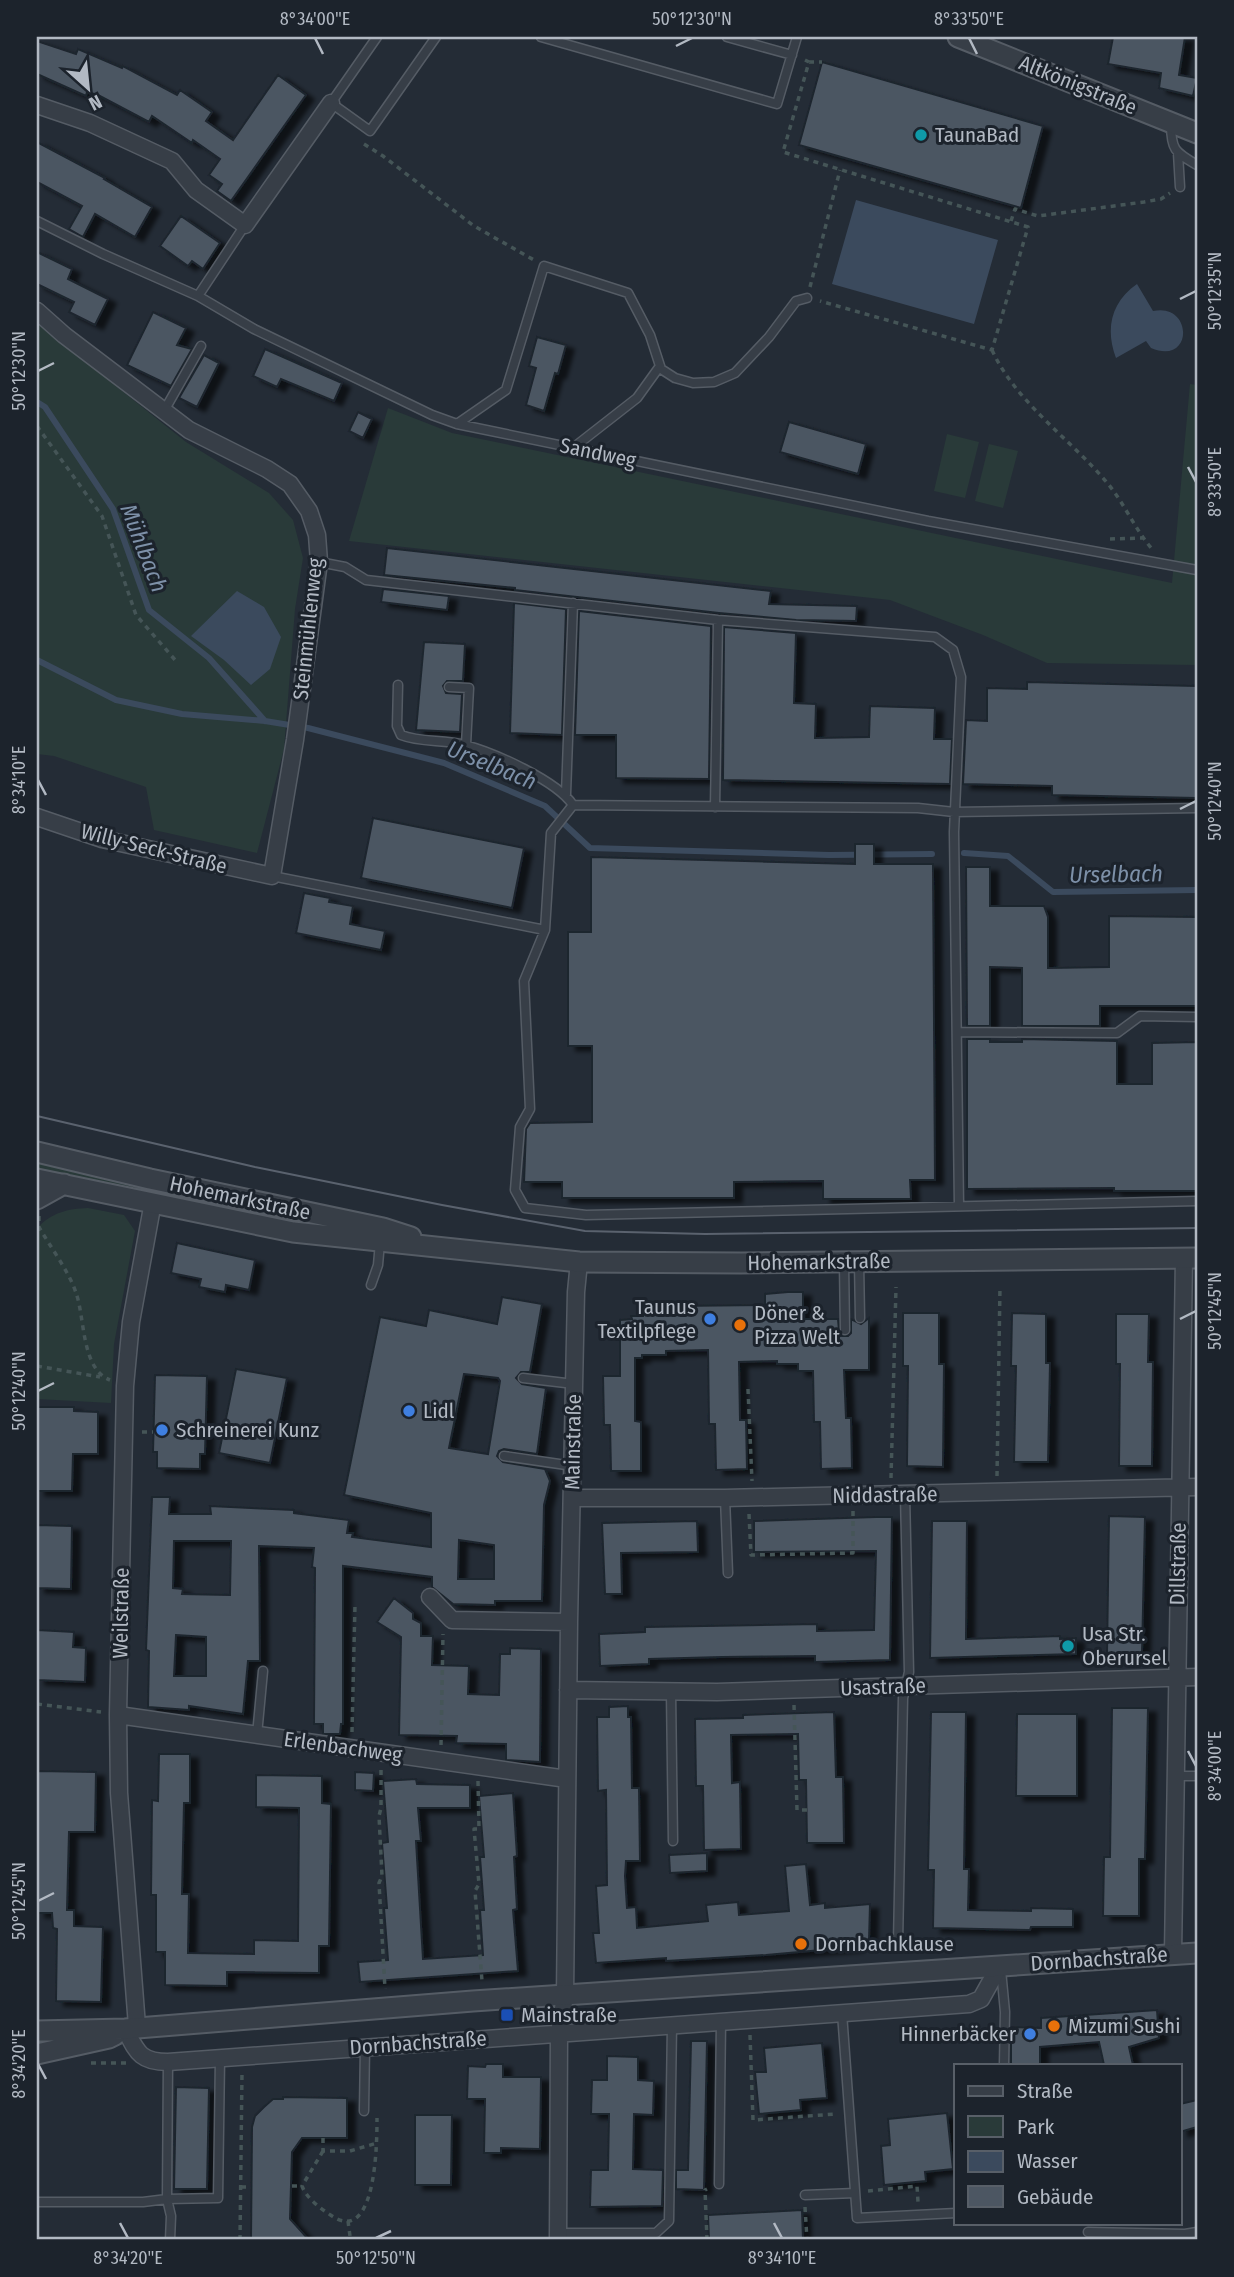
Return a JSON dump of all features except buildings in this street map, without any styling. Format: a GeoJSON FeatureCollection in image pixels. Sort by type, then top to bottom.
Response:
{"type":"FeatureCollection","features":[{"type":"Feature","properties":{"kind":"street","name":"Altkönigstraße"},"geometry":{"type":"LineString","coordinates":[[958,37],[1197,133]]}},
{"type":"Feature","properties":{"kind":"street"},"geometry":{"type":"LineString","coordinates":[[37,105],[90,123],[160,155],[181,170],[196,190],[246,225],[331,103]]}},
{"type":"Feature","properties":{"kind":"street","name":"Steinmühlenweg"},"geometry":{"type":"LineString","coordinates":[[37,310],[64,335],[189,430],[267,469],[290,484],[309,510],[317,535],[318,562],[295,740],[272,876]]}},
{"type":"Feature","properties":{"kind":"street","name":"Willy-Seck-Straße"},"geometry":{"type":"LineString","coordinates":[[37,817],[102,839],[272,876]]}},
{"type":"Feature","properties":{"kind":"street","name":"Hohemarkstraße"},"geometry":{"type":"LineString","coordinates":[[37,1152],[382,1236],[579,1262],[741,1264],[1191,1258]]}},
{"type":"Feature","properties":{"kind":"street","name":"Hohemarkstraße"},"geometry":{"type":"LineString","coordinates":[[37,1179],[293,1232],[382,1236]]}},
{"type":"Feature","properties":{"kind":"street"},"geometry":{"type":"LineString","coordinates":[[38,1207],[64,1184]]}},
{"type":"Feature","properties":{"kind":"street","name":"Weilstraße"},"geometry":{"type":"LineString","coordinates":[[131,2028],[119,1793],[118,1715],[125,1385],[131,1322],[153,1202]]}},
{"type":"Feature","properties":{"kind":"street","name":"Dillstraße"},"geometry":{"type":"LineString","coordinates":[[1173,1954],[1179,1487],[1191,1258]]}},
{"type":"Feature","properties":{"kind":"street","name":"Mainstraße"},"geometry":{"type":"LineString","coordinates":[[558,2236],[559,2032],[565,1996],[569,1622],[579,1262]]}},
{"type":"Feature","properties":{"kind":"street","name":"Niddastraße"},"geometry":{"type":"LineString","coordinates":[[573,1498],[750,1498],[1197,1487]]}},
{"type":"Feature","properties":{"kind":"street"},"geometry":{"type":"LineString","coordinates":[[430,1597],[452,1619],[569,1622]]}},
{"type":"Feature","properties":{"kind":"street","name":"Usastraße"},"geometry":{"type":"LineString","coordinates":[[568,1690],[671,1692],[1197,1677]]}},
{"type":"Feature","properties":{"kind":"street","name":"Erlenbachweg"},"geometry":{"type":"LineString","coordinates":[[118,1715],[567,1779]]}},
{"type":"Feature","properties":{"kind":"street","name":"Dornbachstraße"},"geometry":{"type":"LineString","coordinates":[[37,2031],[131,2028],[1197,1952]]}},
{"type":"Feature","properties":{"kind":"street","name":"Dornbachstraße"},"geometry":{"type":"LineString","coordinates":[[151,2062],[975,2003],[981,1999],[1000,1965]]}},
{"type":"Feature","properties":{"kind":"street"},"geometry":{"type":"LineString","coordinates":[[131,2028],[135,2048],[151,2062]]}},
{"type":"Feature","properties":{"kind":"street","name":"Dornbachstraße"},"geometry":{"type":"LineString","coordinates":[[37,2054],[110,2038],[131,2028]]}},
{"type":"Feature","properties":{"kind":"lane"},"geometry":{"type":"LineString","coordinates":[[377,37],[331,103],[370,131],[436,37]]}},
{"type":"Feature","properties":{"kind":"lane"},"geometry":{"type":"LineString","coordinates":[[541,37],[777,104],[797,37]]}},
{"type":"Feature","properties":{"kind":"lane"},"geometry":{"type":"LineString","coordinates":[[727,37],[792,55]]}},
{"type":"Feature","properties":{"kind":"lane"},"geometry":{"type":"LineString","coordinates":[[1171,124],[1171,143],[1178,153],[1197,165]]}},
{"type":"Feature","properties":{"kind":"lane"},"geometry":{"type":"LineString","coordinates":[[1178,153],[1181,187]]}},
{"type":"Feature","properties":{"kind":"lane","name":"Sandweg"},"geometry":{"type":"LineString","coordinates":[[37,221],[198,296],[254,329],[432,415],[457,424],[928,521],[1197,570]]}},
{"type":"Feature","properties":{"kind":"lane"},"geometry":{"type":"LineString","coordinates":[[198,296],[246,225]]}},
{"type":"Feature","properties":{"kind":"lane"},"geometry":{"type":"LineString","coordinates":[[457,424],[506,390],[544,266],[628,293],[650,335],[660,366],[675,379],[693,383],[714,382],[736,373],[769,337],[796,301],[807,298]]}},
{"type":"Feature","properties":{"kind":"lane"},"geometry":{"type":"LineString","coordinates":[[164,411],[201,346]]}},
{"type":"Feature","properties":{"kind":"lane"},"geometry":{"type":"LineString","coordinates":[[573,448],[637,398],[660,366]]}},
{"type":"Feature","properties":{"kind":"lane"},"geometry":{"type":"LineString","coordinates":[[318,562],[345,567],[366,580],[718,620],[936,637],[953,650],[961,677],[957,796],[954,812],[959,1206]]}},
{"type":"Feature","properties":{"kind":"lane"},"geometry":{"type":"LineString","coordinates":[[566,794],[573,603]]}},
{"type":"Feature","properties":{"kind":"lane"},"geometry":{"type":"LineString","coordinates":[[715,807],[718,620]]}},
{"type":"Feature","properties":{"kind":"lane"},"geometry":{"type":"LineString","coordinates":[[398,685],[397,726],[401,735],[411,739],[466,745],[535,774],[566,794],[573,805]]}},
{"type":"Feature","properties":{"kind":"lane"},"geometry":{"type":"LineString","coordinates":[[449,687],[469,688],[466,745]]}},
{"type":"Feature","properties":{"kind":"lane"},"geometry":{"type":"LineString","coordinates":[[573,805],[918,808],[954,812],[1197,808]]}},
{"type":"Feature","properties":{"kind":"lane"},"geometry":{"type":"LineString","coordinates":[[573,805],[551,833],[545,930],[524,982],[530,1109],[520,1127],[515,1190],[524,1208],[586,1215],[1197,1201]]}},
{"type":"Feature","properties":{"kind":"lane"},"geometry":{"type":"LineString","coordinates":[[272,876],[545,930]]}},
{"type":"Feature","properties":{"kind":"lane"},"geometry":{"type":"LineString","coordinates":[[958,1032],[1117,1033],[1140,1016],[1197,1017]]}},
{"type":"Feature","properties":{"kind":"lane"},"geometry":{"type":"LineString","coordinates":[[371,1285],[378,1265],[382,1236]]}},
{"type":"Feature","properties":{"kind":"lane"},"geometry":{"type":"LineString","coordinates":[[851,1261],[860,1318]]}},
{"type":"Feature","properties":{"kind":"lane"},"geometry":{"type":"LineString","coordinates":[[845,1330],[851,1261]]}},
{"type":"Feature","properties":{"kind":"lane"},"geometry":{"type":"LineString","coordinates":[[523,1378],[574,1384]]}},
{"type":"Feature","properties":{"kind":"lane"},"geometry":{"type":"LineString","coordinates":[[504,1456],[573,1466]]}},
{"type":"Feature","properties":{"kind":"lane"},"geometry":{"type":"LineString","coordinates":[[898,1494],[907,1686],[902,1698],[898,1943]]}},
{"type":"Feature","properties":{"kind":"lane"},"geometry":{"type":"LineString","coordinates":[[724,1498],[728,1573]]}},
{"type":"Feature","properties":{"kind":"lane"},"geometry":{"type":"LineString","coordinates":[[257,1735],[263,1671]]}},
{"type":"Feature","properties":{"kind":"lane"},"geometry":{"type":"LineString","coordinates":[[671,1692],[674,1841]]}},
{"type":"Feature","properties":{"kind":"lane"},"geometry":{"type":"LineString","coordinates":[[1176,1776],[1197,1776]]}},
{"type":"Feature","properties":{"kind":"lane"},"geometry":{"type":"LineString","coordinates":[[1000,1965],[1005,2012],[1004,2064]]}},
{"type":"Feature","properties":{"kind":"lane"},"geometry":{"type":"LineString","coordinates":[[842,2013],[857,2218],[954,2213]]}},
{"type":"Feature","properties":{"kind":"lane"},"geometry":{"type":"LineString","coordinates":[[719,2184],[721,2021]]}},
{"type":"Feature","properties":{"kind":"lane"},"geometry":{"type":"LineString","coordinates":[[558,2236],[656,2233],[668,2221],[672,2025]]}},
{"type":"Feature","properties":{"kind":"lane"},"geometry":{"type":"LineString","coordinates":[[364,2111],[365,2047]]}},
{"type":"Feature","properties":{"kind":"lane"},"geometry":{"type":"LineString","coordinates":[[37,2202],[143,2202],[218,2198],[220,2058]]}},
{"type":"Feature","properties":{"kind":"lane"},"geometry":{"type":"LineString","coordinates":[[168,2062],[167,2199],[171,2216],[170,2240]]}},
{"type":"Feature","properties":{"kind":"lane"},"geometry":{"type":"LineString","coordinates":[[804,2195],[856,2193]]}},
{"type":"Feature","properties":{"kind":"lane"},"geometry":{"type":"LineString","coordinates":[[1088,2232],[1197,2232]]}},
{"type":"Feature","properties":{"kind":"path"},"geometry":{"type":"LineString","coordinates":[[803,60],[822,62]]}},
{"type":"Feature","properties":{"kind":"path"},"geometry":{"type":"LineString","coordinates":[[809,62],[783,152],[1028,227],[992,350],[1000,369],[1014,388],[1109,486],[1144,540],[1159,557],[1158,565]]}},
{"type":"Feature","properties":{"kind":"path"},"geometry":{"type":"LineString","coordinates":[[789,109],[795,111]]}},
{"type":"Feature","properties":{"kind":"path"},"geometry":{"type":"LineString","coordinates":[[370,131],[362,143],[474,226],[544,266]]}},
{"type":"Feature","properties":{"kind":"path"},"geometry":{"type":"LineString","coordinates":[[840,170],[807,298],[992,350]]}},
{"type":"Feature","properties":{"kind":"path"},"geometry":{"type":"LineString","coordinates":[[1011,222],[1015,209],[1038,216],[1144,202],[1161,199],[1181,187]]}},
{"type":"Feature","properties":{"kind":"path"},"geometry":{"type":"LineString","coordinates":[[37,426],[102,516],[136,615],[176,662]]}},
{"type":"Feature","properties":{"kind":"path"},"geometry":{"type":"LineString","coordinates":[[38,1207],[39,1227],[76,1292],[83,1335],[102,1377]]}},
{"type":"Feature","properties":{"kind":"path"},"geometry":{"type":"LineString","coordinates":[[996,1493],[1000,1286]]}},
{"type":"Feature","properties":{"kind":"path"},"geometry":{"type":"LineString","coordinates":[[896,1287],[898,1494]]}},
{"type":"Feature","properties":{"kind":"path"},"geometry":{"type":"LineString","coordinates":[[37,1366],[102,1377],[125,1385]]}},
{"type":"Feature","properties":{"kind":"path"},"geometry":{"type":"LineString","coordinates":[[748,1389],[751,1555],[853,1553],[853,1495]]}},
{"type":"Feature","properties":{"kind":"path"},"geometry":{"type":"LineString","coordinates":[[352,1748],[355,1605]]}},
{"type":"Feature","properties":{"kind":"path"},"geometry":{"type":"LineString","coordinates":[[441,1761],[443,1629],[452,1619]]}},
{"type":"Feature","properties":{"kind":"path"},"geometry":{"type":"LineString","coordinates":[[794,1689],[797,1810],[807,1810]]}},
{"type":"Feature","properties":{"kind":"path"},"geometry":{"type":"LineString","coordinates":[[37,1704],[118,1715]]}},
{"type":"Feature","properties":{"kind":"path"},"geometry":{"type":"LineString","coordinates":[[385,1753],[380,1777],[382,1877],[379,1883],[386,2009]]}},
{"type":"Feature","properties":{"kind":"path"},"geometry":{"type":"LineString","coordinates":[[482,1767],[477,1785],[479,1829],[474,1829],[479,1884],[475,1891],[483,2001]]}},
{"type":"Feature","properties":{"kind":"path"},"geometry":{"type":"LineString","coordinates":[[749,2019],[753,2120],[850,2113]]}},
{"type":"Feature","properties":{"kind":"path"},"geometry":{"type":"LineString","coordinates":[[240,2240],[242,2056]]}},
{"type":"Feature","properties":{"kind":"path"},"geometry":{"type":"LineString","coordinates":[[87,2063],[151,2062]]}},
{"type":"Feature","properties":{"kind":"path"},"geometry":{"type":"LineString","coordinates":[[794,2110],[794,2117]]}},
{"type":"Feature","properties":{"kind":"path"},"geometry":{"type":"LineString","coordinates":[[302,2186],[306,2196],[339,2220],[348,2221],[362,2211],[370,2196],[377,2143],[377,2115]]}},
{"type":"Feature","properties":{"kind":"path"},"geometry":{"type":"LineString","coordinates":[[302,2186],[323,2151],[323,2138]]}},
{"type":"Feature","properties":{"kind":"path"},"geometry":{"type":"LineString","coordinates":[[323,2151],[350,2151],[377,2143]]}},
{"type":"Feature","properties":{"kind":"path"},"geometry":{"type":"LineString","coordinates":[[707,2240],[705,2190],[719,2184]]}},
{"type":"Feature","properties":{"kind":"path"},"geometry":{"type":"LineString","coordinates":[[292,2186],[302,2186]]}},
{"type":"Feature","properties":{"kind":"path"},"geometry":{"type":"LineString","coordinates":[[870,2190],[917,2186],[919,2215]]}},
{"type":"Feature","properties":{"kind":"path"},"geometry":{"type":"LineString","coordinates":[[241,2187],[251,2187]]}},
{"type":"Feature","properties":{"kind":"path"},"geometry":{"type":"LineString","coordinates":[[804,2195],[807,2240]]}},
{"type":"Feature","properties":{"kind":"path"},"geometry":{"type":"LineString","coordinates":[[348,2221],[350,2236]]}},
{"type":"Feature","properties":{"kind":"green space"},"geometry":{"type":"Polygon","coordinates":[[[37,323],[186,442],[269,493],[293,520],[303,558],[295,609],[284,749],[257,853],[154,830],[146,787],[54,756],[37,754],[37,323]]]}},
{"type":"Feature","properties":{"kind":"green space"},"geometry":{"type":"Polygon","coordinates":[[[1190,384],[1197,385],[1197,665],[1047,663],[983,635],[890,600],[349,541],[388,408],[452,433],[1172,583],[1190,384]]]}},
{"type":"Feature","properties":{"kind":"green space"},"geometry":{"type":"Polygon","coordinates":[[[947,434],[979,442],[965,498],[934,491],[947,434]]]}},
{"type":"Feature","properties":{"kind":"green space"},"geometry":{"type":"Polygon","coordinates":[[[989,444],[1018,451],[1003,508],[975,501],[989,444]]]}},
{"type":"Feature","properties":{"kind":"green space"},"geometry":{"type":"Polygon","coordinates":[[[37,1163],[206,1199],[208,1202],[206,1205],[37,1170],[37,1163]]]}},
{"type":"Feature","properties":{"kind":"green space"},"geometry":{"type":"Polygon","coordinates":[[[88,1208],[124,1215],[135,1231],[114,1344],[111,1403],[37,1399],[37,1228],[61,1212],[88,1208]]]}},
{"type":"Feature","properties":{"kind":"water"},"geometry":{"type":"Polygon","coordinates":[[[856,200],[998,240],[974,324],[832,284],[856,200]]]}},
{"type":"Feature","properties":{"kind":"water"},"geometry":{"type":"Polygon","coordinates":[[[1137,284],[1153,311],[1166,311],[1176,316],[1183,333],[1181,342],[1175,349],[1165,351],[1151,348],[1146,341],[1116,358],[1111,337],[1113,317],[1121,299],[1137,284]]]}},
{"type":"Feature","properties":{"kind":"water"},"geometry":{"type":"Polygon","coordinates":[[[237,591],[264,607],[281,637],[270,669],[251,685],[224,660],[191,636],[237,591]]]}},
{"type":"Feature","properties":{"kind":"waterway","name":"Mühlbach"},"geometry":{"type":"LineString","coordinates":[[37,402],[45,407],[113,509],[149,610],[209,658],[265,721]]}},
{"type":"Feature","properties":{"kind":"waterway","name":"Urselbach"},"geometry":{"type":"LineString","coordinates":[[37,660],[116,700],[182,714],[265,721],[308,728],[444,763],[545,806],[590,848],[829,855],[932,854]]}},
{"type":"Feature","properties":{"kind":"waterway","name":"Urselbach"},"geometry":{"type":"LineString","coordinates":[[964,853],[1008,856],[1053,892],[1197,890]]}},
{"type":"Feature","properties":{"kind":"tram line"},"geometry":{"type":"LineString","coordinates":[[37,1116],[255,1167],[585,1231],[705,1234],[1197,1228]]}},
{"type":"Feature","properties":{"kind":"place","name":"TaunaBad"},"geometry":{"type":"Point","coordinates":[921,135]}},
{"type":"Feature","properties":{"kind":"place","name":"Taunus Textilpflege"},"geometry":{"type":"Point","coordinates":[710,1319]}},
{"type":"Feature","properties":{"kind":"place","name":"Döner & Pizza Welt"},"geometry":{"type":"Point","coordinates":[740,1325]}},
{"type":"Feature","properties":{"kind":"place","name":"Lidl"},"geometry":{"type":"Point","coordinates":[409,1411]}},
{"type":"Feature","properties":{"kind":"place","name":"Schreinerei Kunz"},"geometry":{"type":"Point","coordinates":[162,1430]}},
{"type":"Feature","properties":{"kind":"place","name":"Usa Str. Oberursel"},"geometry":{"type":"Point","coordinates":[1068,1646]}},
{"type":"Feature","properties":{"kind":"place","name":"Dornbachklause"},"geometry":{"type":"Point","coordinates":[801,1944]}},
{"type":"Feature","properties":{"kind":"place","name":"Mainstraße"},"geometry":{"type":"Point","coordinates":[507,2015]}},
{"type":"Feature","properties":{"kind":"place","name":"Mizumi Sushi"},"geometry":{"type":"Point","coordinates":[1054,2026]}},
{"type":"Feature","properties":{"kind":"place","name":"Hinnerbäcker"},"geometry":{"type":"Point","coordinates":[1030,2034]}}]}
